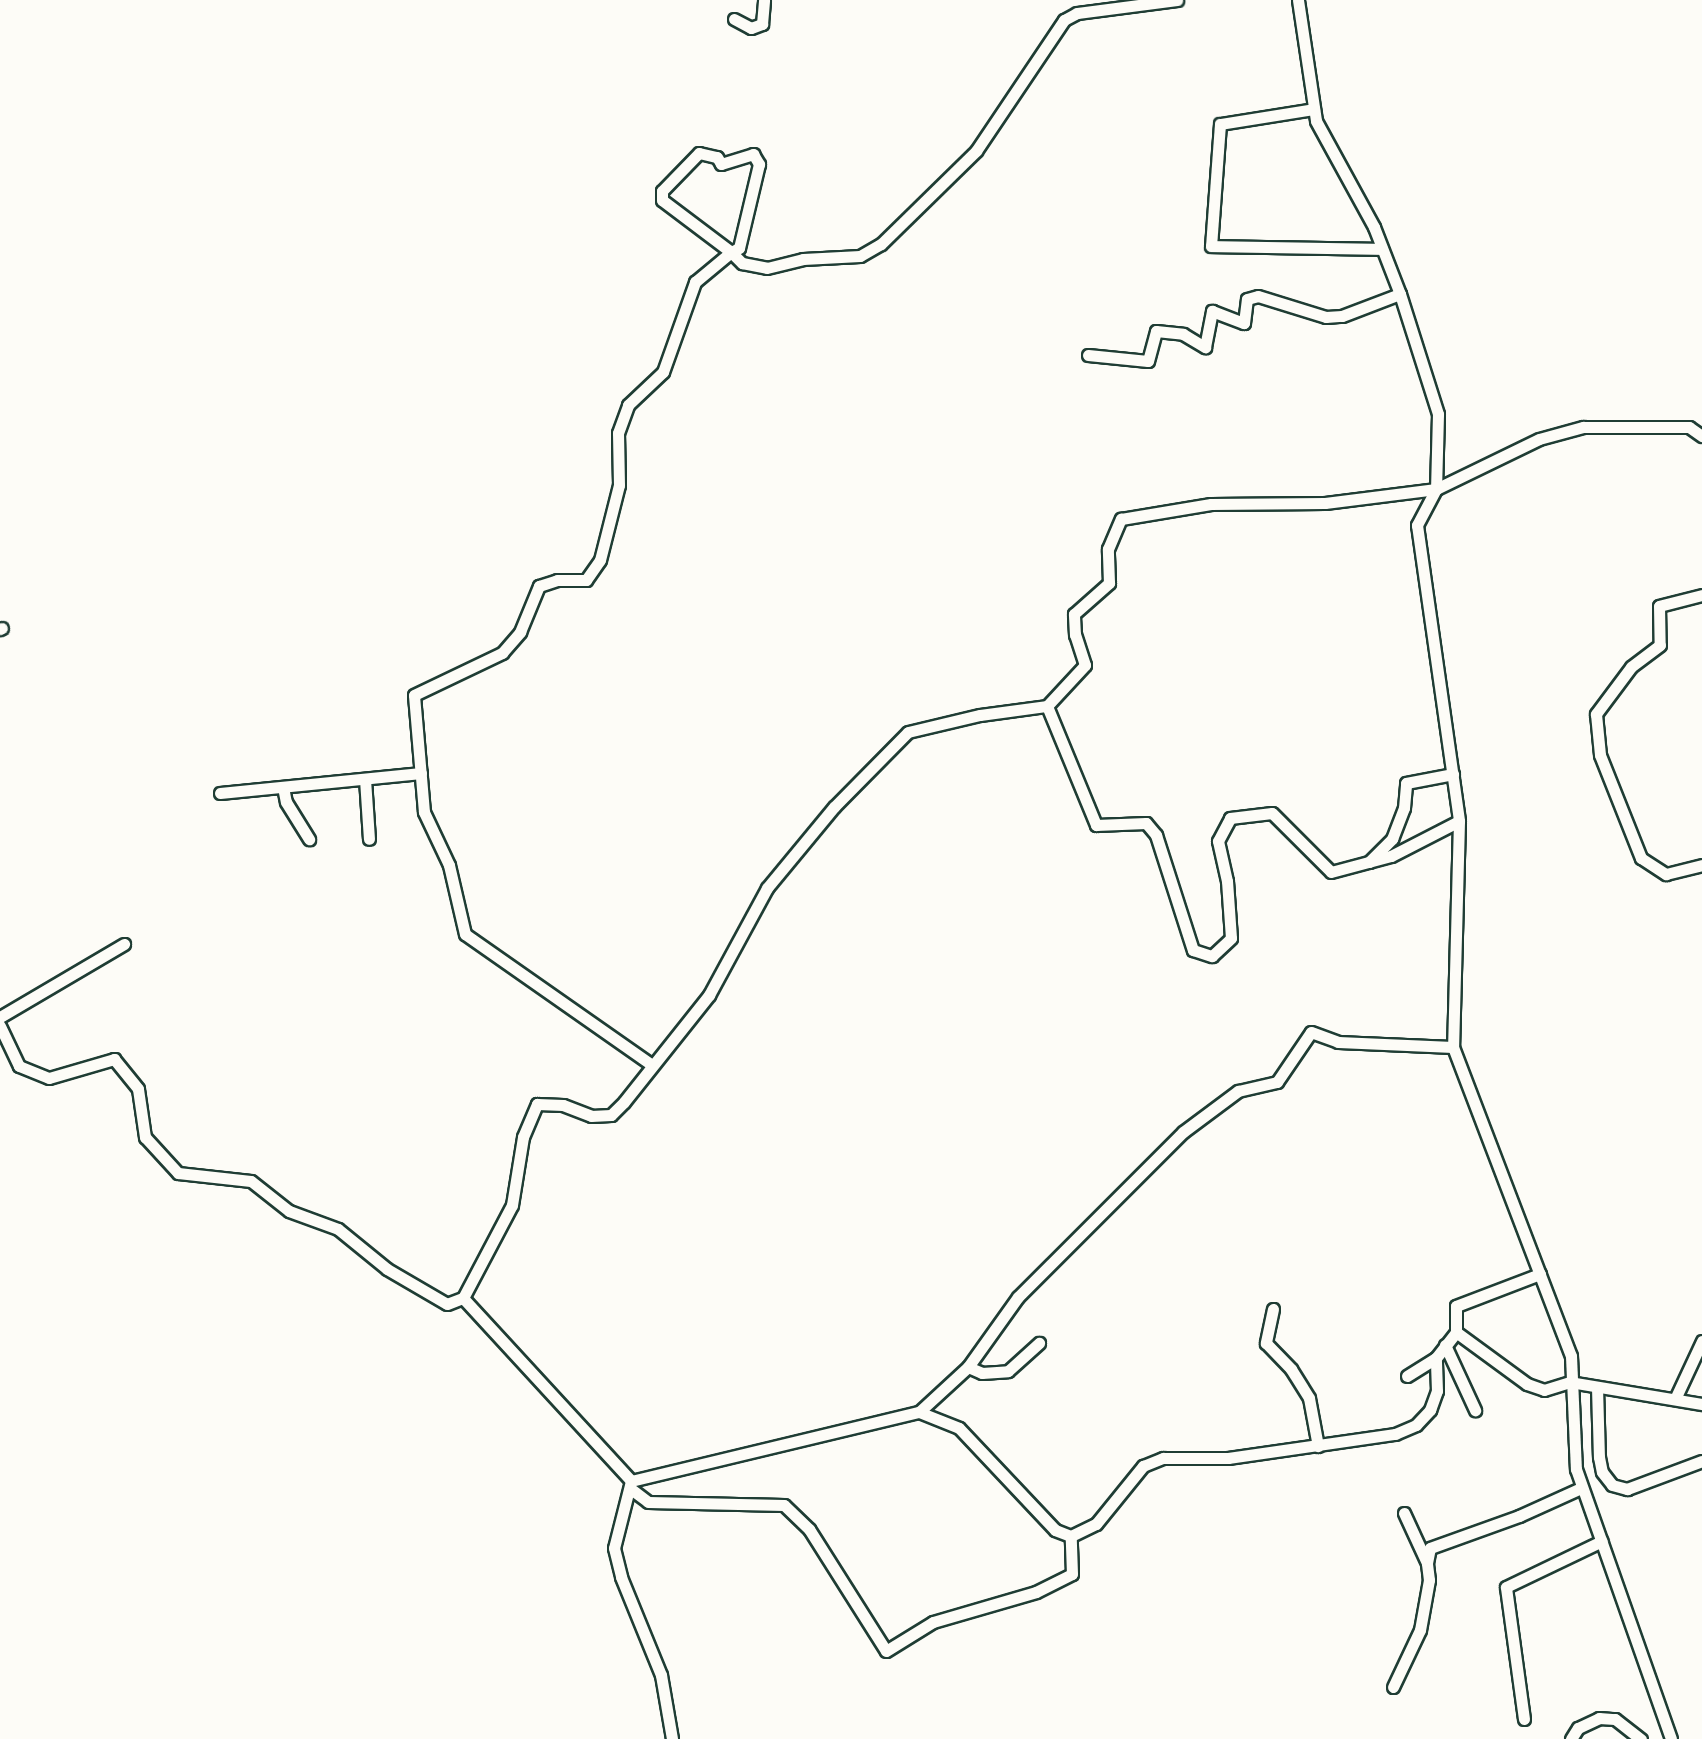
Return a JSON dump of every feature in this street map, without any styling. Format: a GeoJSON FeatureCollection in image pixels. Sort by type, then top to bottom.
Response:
{"type":"FeatureCollection","features":[{"type":"Feature","properties":{"kind":"street"},"geometry":{"type":"LineString","coordinates":[[734,19],[751,28],[762,24],[764,0]]}},
{"type":"Feature","properties":{"kind":"street"},"geometry":{"type":"LineString","coordinates":[[652,1065],[465,934],[449,865],[424,812],[414,695],[502,653],[520,632],[539,586],[557,580],[586,580],[600,560],[619,485],[618,433],[628,405],[663,372],[695,282],[731,252],[739,248],[759,164],[753,154],[721,164],[717,157],[699,153],[662,191],[662,200],[731,252],[742,263],[767,268],[803,259],[860,256],[881,244],[976,151],[1064,20],[1077,13],[1177,0]]}},
{"type":"Feature","properties":{"kind":"street"},"geometry":{"type":"LineString","coordinates":[[1298,0],[1314,109],[1335,160],[1382,249],[1400,294],[1438,414],[1436,489],[1417,525],[1459,821],[1453,1047],[1571,1356],[1576,1469],[1671,1739]]}},
{"type":"Feature","properties":{"kind":"street"},"geometry":{"type":"LineString","coordinates":[[1314,109],[1220,124],[1211,246],[1382,249]]}},
{"type":"Feature","properties":{"kind":"street"},"geometry":{"type":"LineString","coordinates":[[1088,355],[1148,361],[1156,331],[1183,334],[1205,347],[1212,311],[1244,323],[1247,299],[1258,296],[1326,317],[1342,316],[1400,294]]}},
{"type":"Feature","properties":{"kind":"street"},"geometry":{"type":"LineString","coordinates":[[0,1026],[19,1066],[49,1078],[114,1059],[138,1089],[145,1137],[178,1173],[251,1181],[289,1211],[338,1229],[387,1269],[447,1304],[463,1298],[512,1205],[523,1137],[537,1104],[563,1105],[591,1116],[611,1115],[709,995],[767,888],[834,807],[908,732],[980,715],[1047,706],[1085,665],[1075,635],[1074,614],[1109,583],[1108,549],[1121,519],[1211,504],[1325,503],[1436,489],[1539,439],[1583,427],[1689,427],[1702,436]]}},
{"type":"Feature","properties":{"kind":"street"},"geometry":{"type":"LineString","coordinates":[[1702,595],[1659,606],[1660,645],[1631,667],[1596,714],[1600,755],[1641,858],[1666,874],[1702,865]]}},
{"type":"Feature","properties":{"kind":"street"},"geometry":{"type":"LineString","coordinates":[[1047,706],[1096,825],[1146,823],[1156,835],[1193,950],[1212,956],[1231,938],[1227,881],[1218,841],[1230,818],[1272,813],[1331,872],[1391,856],[1459,821]]}},
{"type":"Feature","properties":{"kind":"street"},"geometry":{"type":"LineString","coordinates":[[220,793],[421,773]]}},
{"type":"Feature","properties":{"kind":"street"},"geometry":{"type":"LineString","coordinates":[[1369,862],[1392,839],[1404,808],[1406,783],[1453,774]]}},
{"type":"Feature","properties":{"kind":"street"},"geometry":{"type":"LineString","coordinates":[[365,779],[369,839]]}},
{"type":"Feature","properties":{"kind":"street"},"geometry":{"type":"LineString","coordinates":[[283,787],[286,802],[309,839]]}},
{"type":"Feature","properties":{"kind":"street"},"geometry":{"type":"LineString","coordinates":[[0,1017],[124,944]]}},
{"type":"Feature","properties":{"kind":"street"},"geometry":{"type":"LineString","coordinates":[[631,1485],[919,1412],[941,1396],[968,1367],[1018,1297],[1183,1132],[1238,1091],[1277,1082],[1311,1032],[1338,1042],[1453,1047]]}},
{"type":"Feature","properties":{"kind":"street"},"geometry":{"type":"LineString","coordinates":[[1407,1376],[1436,1358],[1456,1332],[1456,1306],[1540,1274]]}},
{"type":"Feature","properties":{"kind":"street"},"geometry":{"type":"LineString","coordinates":[[463,1298],[648,1502],[784,1505],[809,1529],[886,1651],[933,1622],[1036,1592],[1072,1574],[1071,1536]]}},
{"type":"Feature","properties":{"kind":"street"},"geometry":{"type":"LineString","coordinates":[[1273,1309],[1266,1343],[1291,1369],[1309,1398],[1318,1446]]}},
{"type":"Feature","properties":{"kind":"street"},"geometry":{"type":"LineString","coordinates":[[1456,1332],[1527,1384],[1544,1390],[1570,1382],[1702,1404]]}},
{"type":"Feature","properties":{"kind":"street"},"geometry":{"type":"LineString","coordinates":[[1675,1399],[1702,1341]]}},
{"type":"Feature","properties":{"kind":"street"},"geometry":{"type":"LineString","coordinates":[[968,1367],[982,1373],[1008,1371],[1039,1343]]}},
{"type":"Feature","properties":{"kind":"street"},"geometry":{"type":"LineString","coordinates":[[1445,1345],[1457,1367],[1462,1389],[1475,1410]]}},
{"type":"Feature","properties":{"kind":"street"},"geometry":{"type":"LineString","coordinates":[[919,1412],[959,1428],[1055,1530],[1071,1536],[1096,1524],[1143,1466],[1163,1458],[1228,1458],[1395,1434],[1416,1425],[1430,1410],[1437,1391],[1436,1358]]}},
{"type":"Feature","properties":{"kind":"street"},"geometry":{"type":"LineString","coordinates":[[1597,1387],[1599,1457],[1602,1472],[1612,1485],[1627,1489],[1702,1461]]}},
{"type":"Feature","properties":{"kind":"street"},"geometry":{"type":"LineString","coordinates":[[631,1485],[614,1548],[621,1577],[661,1675],[672,1739]]}},
{"type":"Feature","properties":{"kind":"street"},"geometry":{"type":"LineString","coordinates":[[1427,1563],[1430,1548],[1519,1516],[1581,1488]]}},
{"type":"Feature","properties":{"kind":"street"},"geometry":{"type":"LineString","coordinates":[[1393,1687],[1420,1630],[1429,1580],[1427,1563],[1404,1513]]}},
{"type":"Feature","properties":{"kind":"street"},"geometry":{"type":"LineString","coordinates":[[1524,1719],[1506,1587],[1602,1541]]}},
{"type":"Feature","properties":{"kind":"street"},"geometry":{"type":"LineString","coordinates":[[1571,1739],[1578,1728],[1599,1718],[1615,1719],[1641,1739]]}}]}
